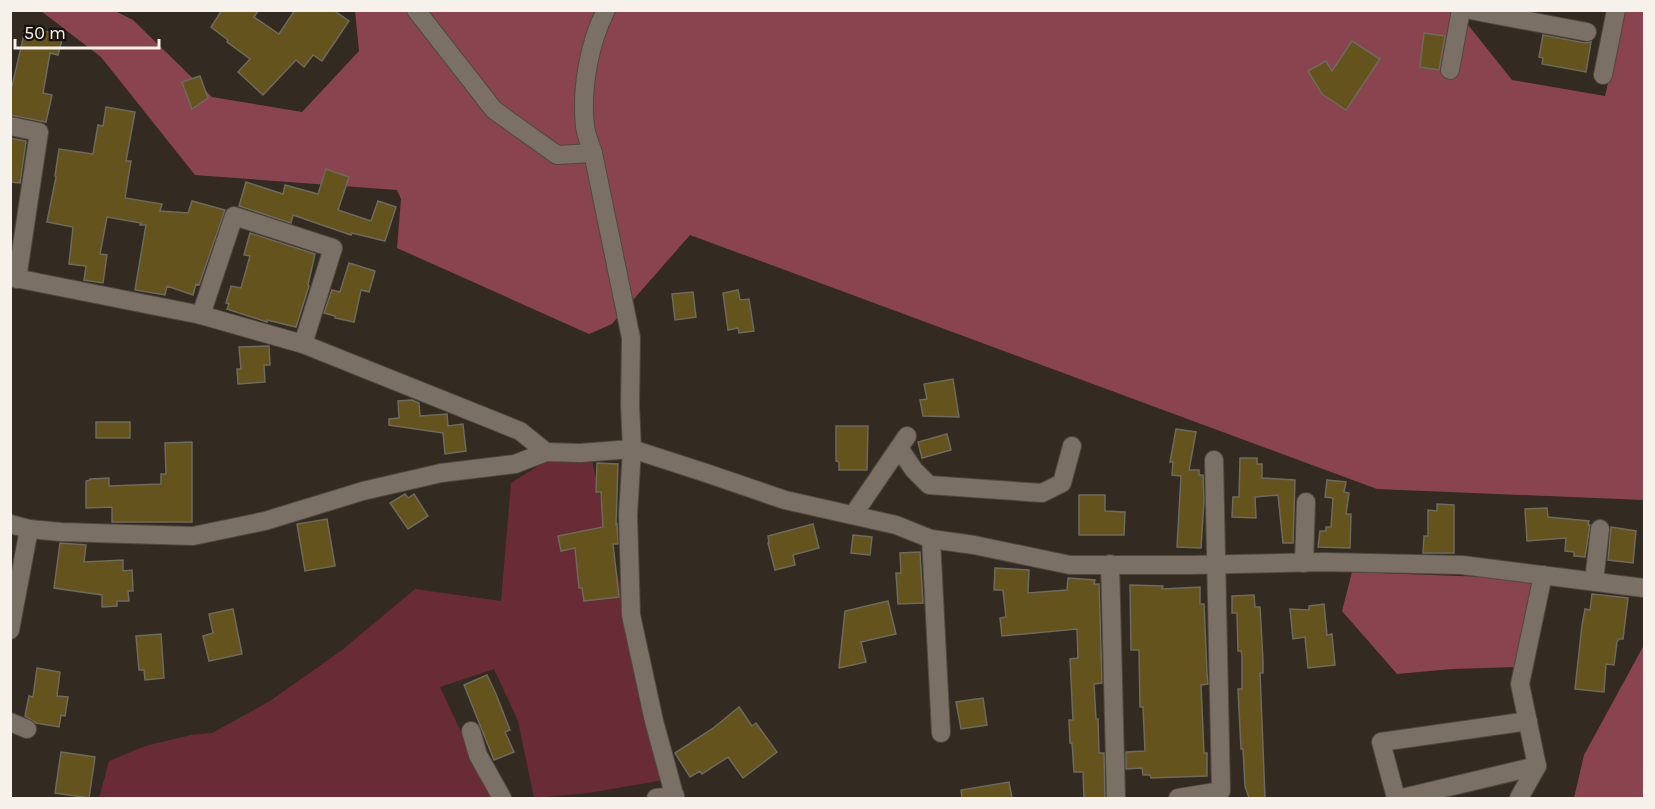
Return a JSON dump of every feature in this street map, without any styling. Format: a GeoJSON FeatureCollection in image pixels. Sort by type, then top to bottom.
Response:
{"type":"FeatureCollection","features":[{"type":"Feature","properties":{"kind":"street"},"geometry":{"type":"LineString","coordinates":[[416,10],[494,110],[557,155],[593,153]]}},
{"type":"Feature","properties":{"kind":"street"},"geometry":{"type":"LineString","coordinates":[[606,10],[597,26],[585,75],[585,126],[593,153],[631,339],[632,449],[628,515],[631,615],[654,721],[675,797],[656,798]]}},
{"type":"Feature","properties":{"kind":"street"},"geometry":{"type":"LineString","coordinates":[[1450,70],[1461,10]]}},
{"type":"Feature","properties":{"kind":"street"},"geometry":{"type":"LineString","coordinates":[[1470,10],[1587,32]]}},
{"type":"Feature","properties":{"kind":"street"},"geometry":{"type":"LineString","coordinates":[[1603,75],[1616,10]]}},
{"type":"Feature","properties":{"kind":"street"},"geometry":{"type":"LineString","coordinates":[[10,126],[39,132],[14,278],[201,315],[303,344],[520,431],[546,452]]}},
{"type":"Feature","properties":{"kind":"street"},"geometry":{"type":"LineString","coordinates":[[201,315],[234,216],[333,248],[303,344]]}},
{"type":"Feature","properties":{"kind":"street"},"geometry":{"type":"LineString","coordinates":[[853,515],[903,442],[914,470],[929,485],[1042,493],[1062,483],[1072,446]]}},
{"type":"Feature","properties":{"kind":"street"},"geometry":{"type":"LineString","coordinates":[[10,524],[29,529],[193,536],[265,521],[363,491],[441,473],[515,464],[546,452],[580,453],[632,449],[785,500],[896,525],[932,539],[974,545],[1070,565],[1304,562],[1462,565],[1644,584]]}},
{"type":"Feature","properties":{"kind":"street"},"geometry":{"type":"LineString","coordinates":[[1178,798],[1223,795],[1214,460]]}},
{"type":"Feature","properties":{"kind":"street"},"geometry":{"type":"LineString","coordinates":[[1304,562],[1306,502]]}},
{"type":"Feature","properties":{"kind":"street"},"geometry":{"type":"LineString","coordinates":[[10,630],[29,529]]}},
{"type":"Feature","properties":{"kind":"street"},"geometry":{"type":"LineString","coordinates":[[1594,580],[1600,529]]}},
{"type":"Feature","properties":{"kind":"street"},"geometry":{"type":"LineString","coordinates":[[932,539],[941,733]]}},
{"type":"Feature","properties":{"kind":"street"},"geometry":{"type":"LineString","coordinates":[[1110,564],[1116,798]]}},
{"type":"Feature","properties":{"kind":"street"},"geometry":{"type":"LineString","coordinates":[[1519,798],[1537,766],[1520,684],[1542,575]]}},
{"type":"Feature","properties":{"kind":"street"},"geometry":{"type":"LineString","coordinates":[[1396,798],[1381,742],[1528,721]]}},
{"type":"Feature","properties":{"kind":"street"},"geometry":{"type":"LineString","coordinates":[[471,731],[478,755],[502,798]]}},
{"type":"Feature","properties":{"kind":"street"},"geometry":{"type":"LineString","coordinates":[[1402,798],[1537,766]]}},
{"type":"Feature","properties":{"kind":"shaded area"},"geometry":{"type":"Polygon","coordinates":[[[41,11],[115,11],[133,20],[212,97],[302,112],[359,51],[355,11],[1457,11],[1512,80],[1605,96],[1625,11],[1644,11],[1644,500],[1377,489],[690,235],[612,324],[589,334],[397,248],[401,199],[397,190],[195,175],[101,57],[41,11]]]}},
{"type":"Feature","properties":{"kind":"shaded area"},"geometry":{"type":"Polygon","coordinates":[[[591,456],[664,780],[589,793],[534,798],[518,721],[494,669],[440,687],[492,798],[99,798],[109,761],[145,746],[191,735],[212,733],[270,701],[342,650],[415,589],[501,601],[511,483],[549,459],[591,456]]]}},
{"type":"Feature","properties":{"kind":"shaded area"},"geometry":{"type":"Polygon","coordinates":[[[1352,572],[1536,579],[1517,667],[1397,674],[1342,611],[1352,572]]]}},
{"type":"Feature","properties":{"kind":"shaded area"},"geometry":{"type":"Polygon","coordinates":[[[1644,645],[1644,798],[1574,798],[1584,755],[1644,645]]]}},
{"type":"Feature","properties":{"kind":"building"},"geometry":{"type":"Polygon","coordinates":[[[222,10],[259,10],[254,17],[279,34],[295,10],[333,10],[349,21],[322,61],[313,55],[304,67],[296,60],[263,95],[238,72],[250,59],[211,27],[222,10]]]}},
{"type":"Feature","properties":{"kind":"building"},"geometry":{"type":"Polygon","coordinates":[[[26,26],[63,36],[58,55],[50,53],[43,93],[52,95],[46,122],[10,115],[10,85],[12,86],[26,26]]]}},
{"type":"Feature","properties":{"kind":"building"},"geometry":{"type":"Polygon","coordinates":[[[1424,33],[1445,36],[1439,70],[1420,67],[1424,33]]]}},
{"type":"Feature","properties":{"kind":"building"},"geometry":{"type":"Polygon","coordinates":[[[1543,35],[1585,43],[1591,42],[1586,72],[1542,64],[1543,58],[1539,57],[1543,35]]]}},
{"type":"Feature","properties":{"kind":"building"},"geometry":{"type":"Polygon","coordinates":[[[1352,41],[1380,59],[1346,110],[1322,94],[1308,71],[1326,61],[1332,71],[1352,41]]]}},
{"type":"Feature","properties":{"kind":"building"},"geometry":{"type":"Polygon","coordinates":[[[200,76],[208,98],[192,109],[182,82],[200,76]]]}},
{"type":"Feature","properties":{"kind":"building"},"geometry":{"type":"Polygon","coordinates":[[[106,107],[135,112],[126,161],[131,161],[125,198],[162,204],[160,211],[188,213],[192,201],[225,210],[199,285],[196,284],[193,295],[167,286],[165,295],[135,290],[146,225],[107,217],[100,254],[107,255],[103,283],[84,280],[86,266],[69,264],[73,227],[47,222],[59,149],[93,154],[98,125],[103,126],[106,107]]]}},
{"type":"Feature","properties":{"kind":"building"},"geometry":{"type":"Polygon","coordinates":[[[10,138],[26,141],[20,183],[10,182],[10,138]]]}},
{"type":"Feature","properties":{"kind":"building"},"geometry":{"type":"Polygon","coordinates":[[[326,169],[349,177],[338,210],[371,221],[378,201],[396,207],[385,241],[352,233],[351,235],[293,215],[291,223],[239,206],[246,182],[283,194],[285,185],[318,194],[326,169]]]}},
{"type":"Feature","properties":{"kind":"building"},"geometry":{"type":"Polygon","coordinates":[[[250,233],[315,254],[309,286],[296,327],[267,320],[267,322],[227,309],[229,304],[226,303],[231,286],[241,288],[250,256],[244,255],[250,233]]]}},
{"type":"Feature","properties":{"kind":"building"},"geometry":{"type":"Polygon","coordinates":[[[349,263],[375,271],[369,292],[361,290],[354,322],[324,313],[332,290],[340,292],[349,263]]]}},
{"type":"Feature","properties":{"kind":"building"},"geometry":{"type":"Polygon","coordinates":[[[738,290],[740,300],[749,299],[754,331],[739,333],[738,328],[728,330],[723,293],[738,290]]]}},
{"type":"Feature","properties":{"kind":"building"},"geometry":{"type":"Polygon","coordinates":[[[693,292],[696,317],[675,320],[672,294],[693,292]]]}},
{"type":"Feature","properties":{"kind":"building"},"geometry":{"type":"Polygon","coordinates":[[[269,346],[270,365],[264,365],[265,382],[238,384],[237,369],[241,369],[239,347],[269,346]]]}},
{"type":"Feature","properties":{"kind":"building"},"geometry":{"type":"Polygon","coordinates":[[[953,379],[959,417],[923,416],[920,400],[927,399],[924,384],[953,379]]]}},
{"type":"Feature","properties":{"kind":"building"},"geometry":{"type":"Polygon","coordinates":[[[412,400],[419,403],[420,416],[447,414],[448,426],[463,424],[466,451],[445,454],[443,433],[389,425],[389,419],[399,418],[398,401],[412,400]]]}},
{"type":"Feature","properties":{"kind":"building"},"geometry":{"type":"Polygon","coordinates":[[[96,422],[130,422],[130,438],[96,438],[96,422]]]}},
{"type":"Feature","properties":{"kind":"building"},"geometry":{"type":"Polygon","coordinates":[[[836,426],[868,426],[867,470],[839,470],[839,462],[836,461],[836,426]]]}},
{"type":"Feature","properties":{"kind":"building"},"geometry":{"type":"Polygon","coordinates":[[[1176,429],[1196,432],[1189,470],[1199,470],[1199,475],[1203,475],[1201,548],[1177,547],[1181,476],[1172,475],[1173,462],[1170,462],[1176,429]]]}},
{"type":"Feature","properties":{"kind":"building"},"geometry":{"type":"Polygon","coordinates":[[[947,434],[951,450],[922,458],[918,442],[947,434]]]}},
{"type":"Feature","properties":{"kind":"building"},"geometry":{"type":"Polygon","coordinates":[[[192,442],[192,522],[112,522],[112,507],[86,508],[86,481],[109,478],[109,486],[161,484],[161,474],[166,474],[165,443],[192,442]]]}},
{"type":"Feature","properties":{"kind":"building"},"geometry":{"type":"Polygon","coordinates":[[[1240,458],[1257,458],[1257,464],[1262,464],[1262,478],[1295,480],[1293,543],[1283,543],[1278,495],[1255,497],[1256,518],[1232,517],[1233,497],[1239,497],[1240,458]]]}},
{"type":"Feature","properties":{"kind":"building"},"geometry":{"type":"Polygon","coordinates":[[[597,463],[618,464],[616,525],[618,544],[613,544],[619,597],[584,601],[582,588],[579,588],[575,548],[561,551],[558,536],[603,527],[601,492],[596,492],[597,463]]]}},
{"type":"Feature","properties":{"kind":"building"},"geometry":{"type":"Polygon","coordinates":[[[1327,480],[1346,482],[1344,492],[1349,493],[1346,514],[1351,514],[1350,548],[1318,547],[1320,531],[1326,531],[1326,527],[1331,527],[1333,498],[1325,497],[1327,480]]]}},
{"type":"Feature","properties":{"kind":"building"},"geometry":{"type":"Polygon","coordinates":[[[405,494],[408,498],[414,494],[428,516],[408,529],[390,503],[405,494]]]}},
{"type":"Feature","properties":{"kind":"building"},"geometry":{"type":"Polygon","coordinates":[[[1079,495],[1105,495],[1105,511],[1125,512],[1124,535],[1079,535],[1079,495]]]}},
{"type":"Feature","properties":{"kind":"building"},"geometry":{"type":"Polygon","coordinates":[[[1437,504],[1454,505],[1454,553],[1423,553],[1424,536],[1428,536],[1428,510],[1437,511],[1437,504]]]}},
{"type":"Feature","properties":{"kind":"building"},"geometry":{"type":"Polygon","coordinates":[[[1547,508],[1548,517],[1589,521],[1585,557],[1574,556],[1574,552],[1565,551],[1566,538],[1527,541],[1525,509],[1547,508]]]}},
{"type":"Feature","properties":{"kind":"building"},"geometry":{"type":"Polygon","coordinates":[[[327,519],[335,566],[305,571],[297,524],[327,519]]]}},
{"type":"Feature","properties":{"kind":"building"},"geometry":{"type":"Polygon","coordinates":[[[813,524],[819,548],[793,555],[795,565],[775,570],[768,536],[813,524]]]}},
{"type":"Feature","properties":{"kind":"building"},"geometry":{"type":"Polygon","coordinates":[[[1611,527],[1636,531],[1633,563],[1608,560],[1611,527]]]}},
{"type":"Feature","properties":{"kind":"building"},"geometry":{"type":"Polygon","coordinates":[[[853,535],[872,537],[870,555],[851,553],[853,535]]]}},
{"type":"Feature","properties":{"kind":"building"},"geometry":{"type":"Polygon","coordinates":[[[60,543],[86,545],[84,562],[123,560],[123,571],[132,570],[133,591],[128,591],[129,601],[117,601],[117,606],[102,607],[102,595],[54,588],[60,543]]]}},
{"type":"Feature","properties":{"kind":"building"},"geometry":{"type":"Polygon","coordinates":[[[920,552],[923,603],[898,604],[896,573],[901,573],[900,553],[920,552]]]}},
{"type":"Feature","properties":{"kind":"building"},"geometry":{"type":"Polygon","coordinates":[[[995,568],[1029,570],[1028,593],[1067,590],[1068,578],[1095,580],[1094,584],[1099,584],[1102,683],[1094,684],[1099,753],[1104,753],[1105,798],[1084,798],[1083,772],[1074,772],[1069,720],[1073,720],[1070,659],[1078,658],[1077,629],[1002,636],[1000,618],[1006,617],[1003,590],[994,590],[995,568]]]}},
{"type":"Feature","properties":{"kind":"building"},"geometry":{"type":"Polygon","coordinates":[[[1130,585],[1163,586],[1162,589],[1200,587],[1200,604],[1204,604],[1208,684],[1201,685],[1207,776],[1151,778],[1150,775],[1143,775],[1142,768],[1126,769],[1126,752],[1145,751],[1143,707],[1140,707],[1139,650],[1131,650],[1130,585]]]}},
{"type":"Feature","properties":{"kind":"building"},"geometry":{"type":"Polygon","coordinates":[[[1592,594],[1628,598],[1623,639],[1617,642],[1614,665],[1606,664],[1604,692],[1575,689],[1582,625],[1585,609],[1590,610],[1592,594]]]}},
{"type":"Feature","properties":{"kind":"building"},"geometry":{"type":"Polygon","coordinates":[[[1254,595],[1255,607],[1260,607],[1263,660],[1263,673],[1260,673],[1265,798],[1249,798],[1245,786],[1238,689],[1242,689],[1242,655],[1241,651],[1238,651],[1237,613],[1232,613],[1232,596],[1254,595]]]}},
{"type":"Feature","properties":{"kind":"building"},"geometry":{"type":"Polygon","coordinates":[[[888,601],[896,634],[861,642],[866,662],[839,668],[845,611],[888,601]]]}},
{"type":"Feature","properties":{"kind":"building"},"geometry":{"type":"Polygon","coordinates":[[[1324,604],[1327,635],[1332,634],[1335,665],[1308,668],[1305,637],[1293,639],[1290,609],[1309,610],[1309,606],[1324,604]]]}},
{"type":"Feature","properties":{"kind":"building"},"geometry":{"type":"Polygon","coordinates":[[[233,609],[242,654],[209,661],[203,636],[213,633],[209,614],[233,609]]]}},
{"type":"Feature","properties":{"kind":"building"},"geometry":{"type":"Polygon","coordinates":[[[161,634],[164,678],[145,680],[144,670],[139,670],[136,636],[161,634]]]}},
{"type":"Feature","properties":{"kind":"building"},"geometry":{"type":"Polygon","coordinates":[[[37,668],[60,672],[57,696],[68,697],[65,716],[61,715],[59,727],[36,723],[25,716],[29,696],[33,697],[37,668]]]}},
{"type":"Feature","properties":{"kind":"building"},"geometry":{"type":"Polygon","coordinates":[[[487,675],[510,730],[505,732],[514,752],[494,760],[464,685],[487,675]]]}},
{"type":"Feature","properties":{"kind":"building"},"geometry":{"type":"Polygon","coordinates":[[[983,698],[987,725],[961,729],[956,702],[983,698]]]}},
{"type":"Feature","properties":{"kind":"building"},"geometry":{"type":"Polygon","coordinates":[[[739,707],[752,726],[756,723],[777,752],[743,778],[728,757],[702,774],[700,771],[690,777],[675,753],[712,729],[739,707]]]}},
{"type":"Feature","properties":{"kind":"building"},"geometry":{"type":"Polygon","coordinates":[[[61,752],[95,757],[89,798],[55,793],[61,752]]]}},
{"type":"Feature","properties":{"kind":"building"},"geometry":{"type":"Polygon","coordinates":[[[1009,782],[1012,798],[962,798],[961,790],[1009,782]]]}}]}
